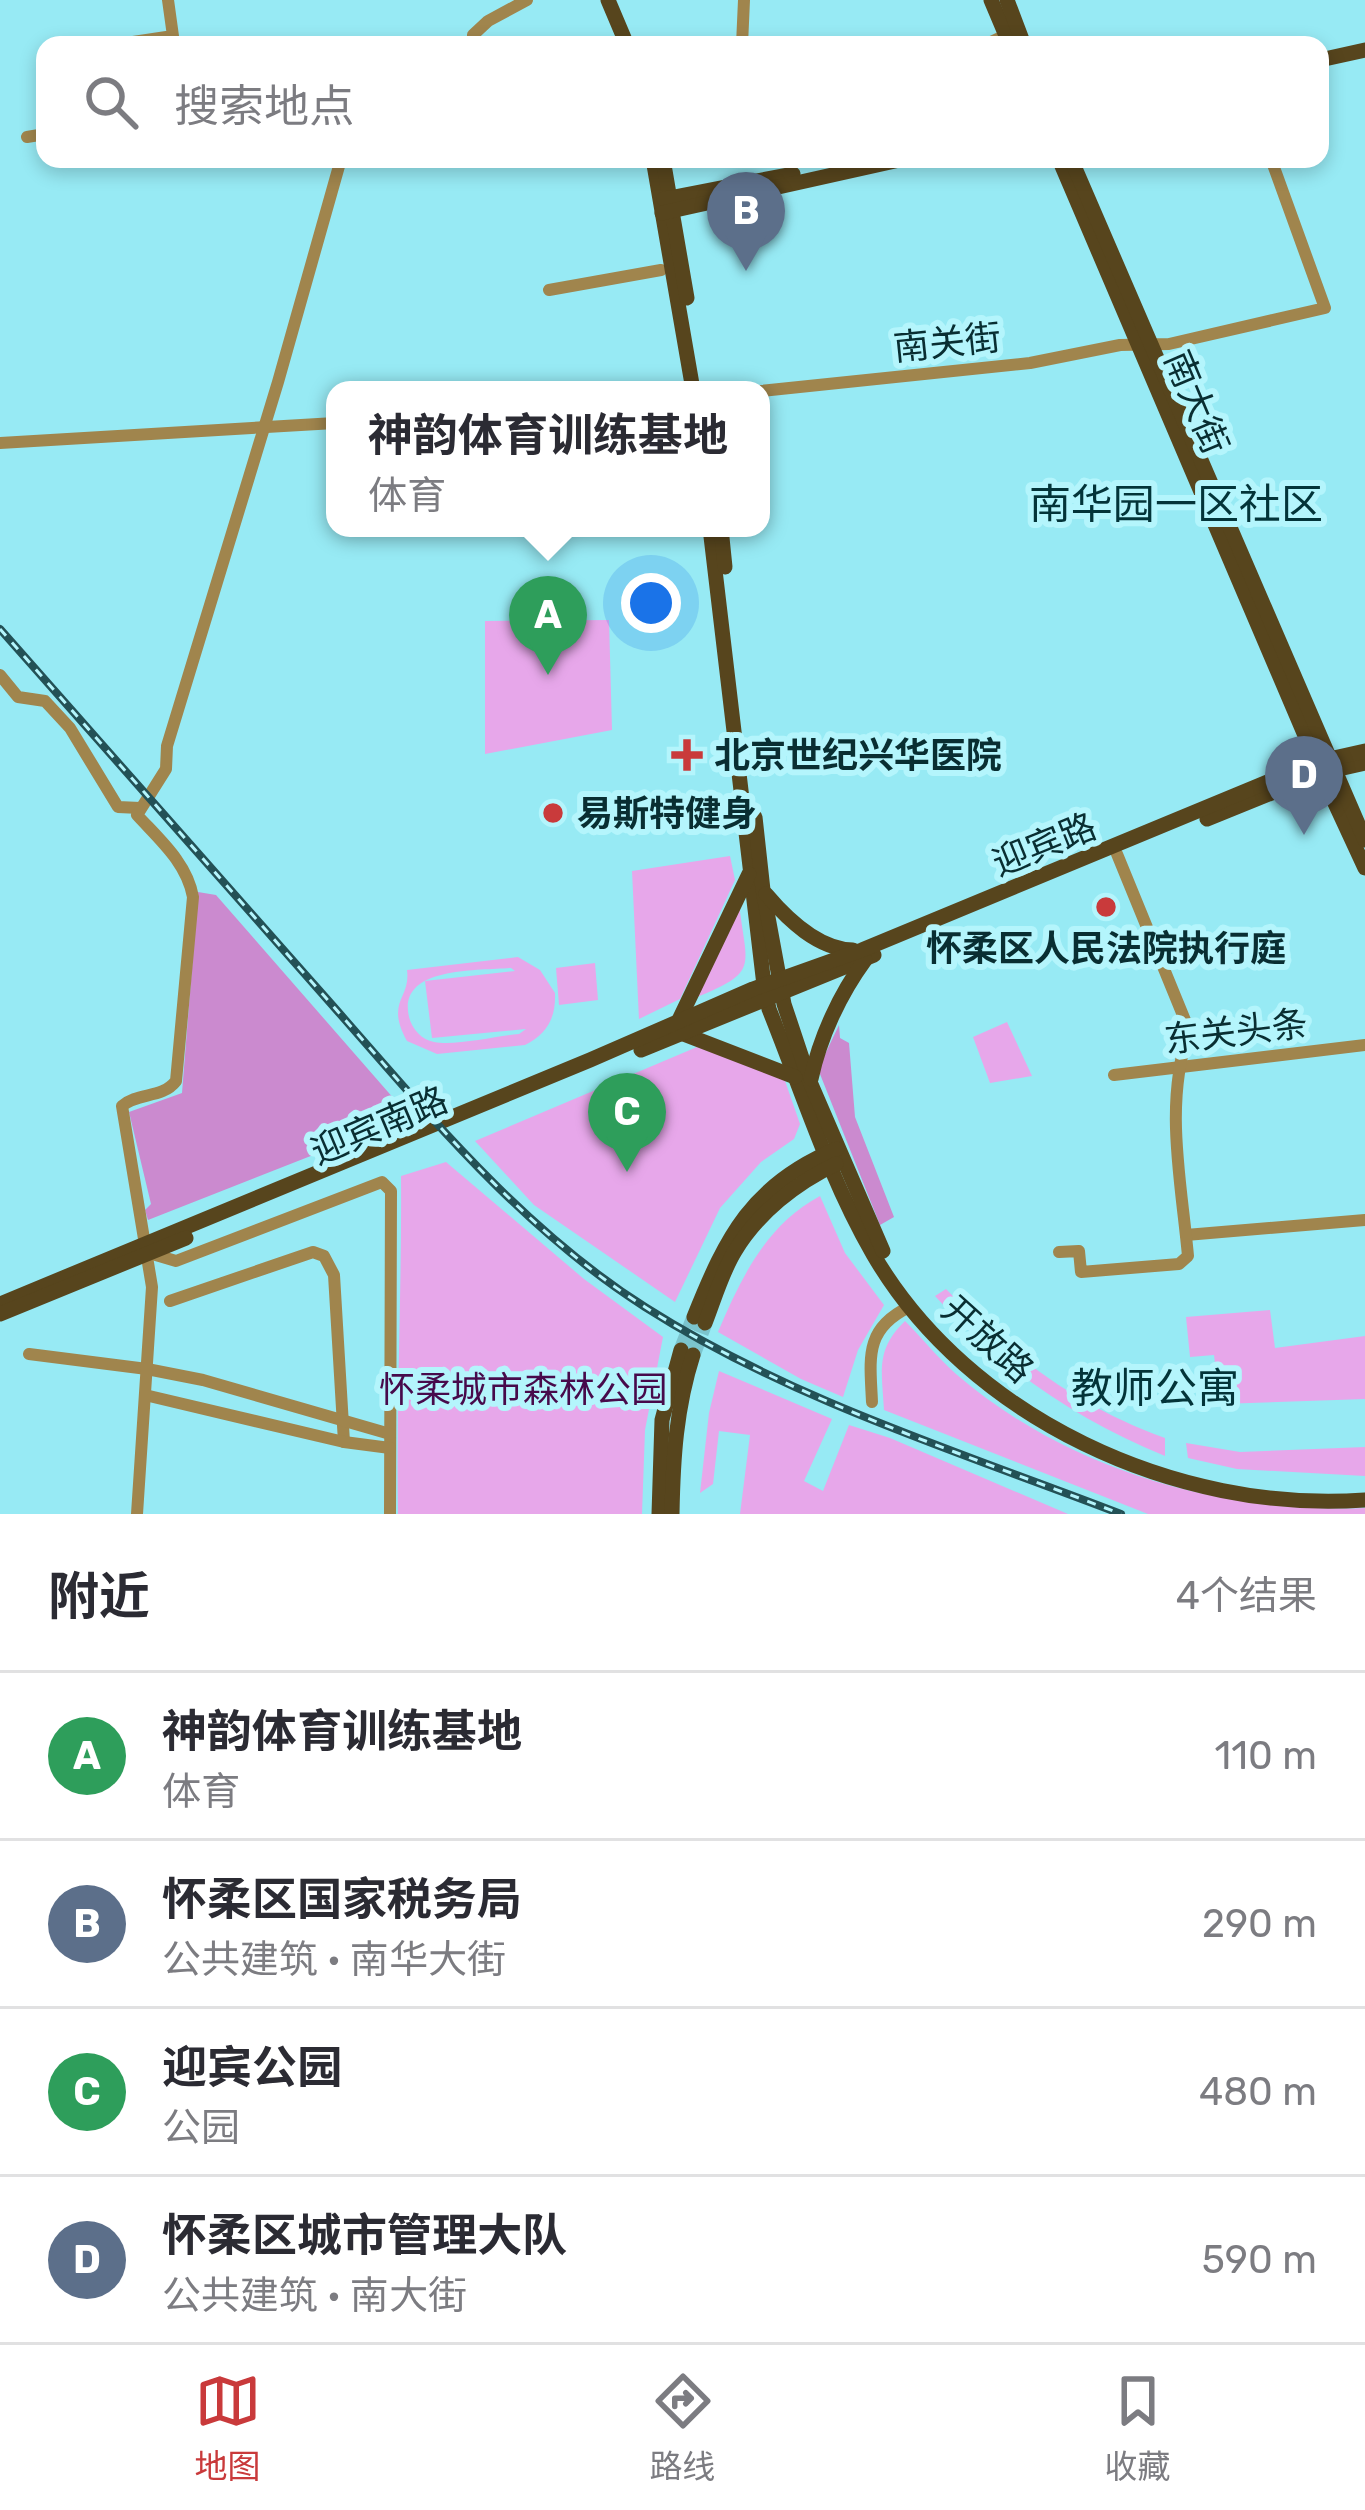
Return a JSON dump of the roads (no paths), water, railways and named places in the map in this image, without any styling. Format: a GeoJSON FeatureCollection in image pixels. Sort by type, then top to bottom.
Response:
{"type":"FeatureCollection","features":[{"type":"Feature","properties":{"kind":"main road"},"geometry":{"type":"LineString","coordinates":[[608,0],[623,36]]}},
{"type":"Feature","properties":{"kind":"main road"},"geometry":{"type":"LineString","coordinates":[[620,0],[634,36]]}},
{"type":"Feature","properties":{"kind":"main road"},"geometry":{"type":"LineString","coordinates":[[992,0],[1006,36]]}},
{"type":"Feature","properties":{"kind":"main road"},"geometry":{"type":"LineString","coordinates":[[1007,0],[1021,36]]}},
{"type":"Feature","properties":{"kind":"main road"},"geometry":{"type":"LineString","coordinates":[[1329,62],[1365,54]]}},
{"type":"Feature","properties":{"kind":"main road"},"geometry":{"type":"LineString","coordinates":[[655,168],[701,381]]}},
{"type":"Feature","properties":{"kind":"main road"},"geometry":{"type":"LineString","coordinates":[[664,168],[692,381]]}},
{"type":"Feature","properties":{"kind":"main road"},"geometry":{"type":"LineString","coordinates":[[666,206],[823,168]]}},
{"type":"Feature","properties":{"kind":"main road"},"geometry":{"type":"LineString","coordinates":[[666,206],[858,168]]}},
{"type":"Feature","properties":{"kind":"main road","name":"南大街"},"geometry":{"type":"LineString","coordinates":[[1063,168],[1146,344]]}},
{"type":"Feature","properties":{"kind":"main road","name":"南大街"},"geometry":{"type":"LineString","coordinates":[[1075,168],[1365,868]]}},
{"type":"Feature","properties":{"kind":"main road"},"geometry":{"type":"LineString","coordinates":[[711,537],[750,872],[772,990]]}},
{"type":"Feature","properties":{"kind":"main road"},"geometry":{"type":"LineString","coordinates":[[722,537],[772,990]]}},
{"type":"Feature","properties":{"kind":"main road"},"geometry":{"type":"LineString","coordinates":[[1326,766],[1365,751]]}},
{"type":"Feature","properties":{"kind":"main road"},"geometry":{"type":"LineString","coordinates":[[1326,766],[1365,763]]}},
{"type":"Feature","properties":{"kind":"main road","name":"南大街"},"geometry":{"type":"LineString","coordinates":[[1326,766],[1365,839]]}},
{"type":"Feature","properties":{"kind":"main road","name":"迎宾路"},"geometry":{"type":"LineString","coordinates":[[772,990],[1326,766]]}},
{"type":"Feature","properties":{"kind":"main road","name":"迎宾路"},"geometry":{"type":"LineString","coordinates":[[864,955],[1326,766]]}},
{"type":"Feature","properties":{"kind":"main road"},"geometry":{"type":"LineString","coordinates":[[750,872],[680,1028],[803,1079],[864,955],[833,950],[784,915],[763,890]]}},
{"type":"Feature","properties":{"kind":"main road","name":"迎宾南路"},"geometry":{"type":"LineString","coordinates":[[0,1314],[772,990]]}},
{"type":"Feature","properties":{"kind":"main road","name":"开放路"},"geometry":{"type":"LineString","coordinates":[[772,990],[875,1258],[909,1307],[997,1393],[1100,1454],[1169,1480],[1304,1502],[1365,1500]]}},
{"type":"Feature","properties":{"kind":"main road"},"geometry":{"type":"LineString","coordinates":[[699,1320],[719,1254],[740,1218],[768,1189],[835,1157]]}},
{"type":"Feature","properties":{"kind":"main road","name":"开放路"},"geometry":{"type":"LineString","coordinates":[[835,1157],[882,1250],[917,1301],[988,1372],[1050,1418],[1104,1446],[1198,1478],[1304,1492],[1365,1490]]}},
{"type":"Feature","properties":{"kind":"main road","name":"迎宾南路"},"geometry":{"type":"LineString","coordinates":[[0,1304],[148,1248]]}},
{"type":"Feature","properties":{"kind":"main road"},"geometry":{"type":"LineString","coordinates":[[659,1514],[662,1420],[687,1353],[673,1452],[672,1514]]}},
{"type":"Feature","properties":{"kind":"street"},"geometry":{"type":"LineString","coordinates":[[168,0],[173,36]]}},
{"type":"Feature","properties":{"kind":"street"},"geometry":{"type":"LineString","coordinates":[[472,36],[488,21],[526,0]]}},
{"type":"Feature","properties":{"kind":"street"},"geometry":{"type":"LineString","coordinates":[[743,36],[745,0]]}},
{"type":"Feature","properties":{"kind":"street"},"geometry":{"type":"LineString","coordinates":[[27,137],[36,136]]}},
{"type":"Feature","properties":{"kind":"street"},"geometry":{"type":"LineString","coordinates":[[137,1514],[152,1287],[122,1106],[169,1089],[176,1081],[193,897],[190,880],[174,856],[137,815],[166,769],[167,746],[338,168]]}},
{"type":"Feature","properties":{"kind":"street","name":"南关街"},"geometry":{"type":"LineString","coordinates":[[770,390],[1169,344],[1325,308],[1274,168]]}},
{"type":"Feature","properties":{"kind":"street"},"geometry":{"type":"LineString","coordinates":[[549,290],[661,270]]}},
{"type":"Feature","properties":{"kind":"street"},"geometry":{"type":"LineString","coordinates":[[0,443],[326,424]]}},
{"type":"Feature","properties":{"kind":"street"},"geometry":{"type":"LineString","coordinates":[[0,675],[18,697],[45,701],[70,728],[118,807],[140,808]]}},
{"type":"Feature","properties":{"kind":"street"},"geometry":{"type":"LineString","coordinates":[[1059,1252],[1079,1251],[1081,1272],[1179,1264],[1188,1256],[1174,1130],[1176,1069],[1189,1030],[1117,854]]}},
{"type":"Feature","properties":{"kind":"street","name":"东关头条"},"geometry":{"type":"LineString","coordinates":[[1114,1076],[1365,1045]]}},
{"type":"Feature","properties":{"kind":"street"},"geometry":{"type":"LineString","coordinates":[[148,1248],[176,1261],[382,1182],[391,1191],[390,1514]]}},
{"type":"Feature","properties":{"kind":"street"},"geometry":{"type":"LineString","coordinates":[[1186,1235],[1365,1220]]}},
{"type":"Feature","properties":{"kind":"street"},"geometry":{"type":"LineString","coordinates":[[170,1301],[314,1252],[324,1256],[334,1275],[344,1442]]}},
{"type":"Feature","properties":{"kind":"street"},"geometry":{"type":"LineString","coordinates":[[872,1402],[871,1346],[891,1316],[909,1307]]}},
{"type":"Feature","properties":{"kind":"street"},"geometry":{"type":"LineString","coordinates":[[29,1354],[146,1369],[343,1419],[390,1441]]}},
{"type":"Feature","properties":{"kind":"street"},"geometry":{"type":"LineString","coordinates":[[145,1395],[344,1442],[390,1441]]}},
{"type":"Feature","properties":{"kind":"tunnel"},"geometry":{"type":"LineString","coordinates":[[681,1350],[694,1317]]}},
{"type":"Feature","properties":{"kind":"tunnel"},"geometry":{"type":"LineString","coordinates":[[693,1355],[705,1323]]}},
{"type":"Feature","properties":{"kind":"railway"},"geometry":{"type":"LineString","coordinates":[[0,629],[475,1164],[599,1275],[645,1307],[758,1370],[938,1446],[1121,1514]]}},
{"type":"Feature","properties":{"kind":"place","name":"怀柔区国家税务局"},"geometry":{"type":"Point","coordinates":[746,271]}},
{"type":"Feature","properties":{"kind":"place","name":"神韵体育训练基地"},"geometry":{"type":"Point","coordinates":[548,675]}},
{"type":"Feature","properties":{"kind":"place","name":"北京世纪兴华医院"},"geometry":{"type":"Point","coordinates":[687,755]}},
{"type":"Feature","properties":{"kind":"place","name":"易斯特健身"},"geometry":{"type":"Point","coordinates":[553,813]}},
{"type":"Feature","properties":{"kind":"place","name":"怀柔区城市管理大队"},"geometry":{"type":"Point","coordinates":[1304,835]}},
{"type":"Feature","properties":{"kind":"place","name":"怀柔区人民法院执行庭"},"geometry":{"type":"Point","coordinates":[1106,907]}},
{"type":"Feature","properties":{"kind":"place","name":"迎宾公园"},"geometry":{"type":"Point","coordinates":[627,1172]}},
{"type":"Feature","properties":{"kind":"district","name":"南华园一区社区"},"geometry":{"type":"Point","coordinates":[1176,504]}},
{"type":"Feature","properties":{"kind":"district","name":"教师公寓"},"geometry":{"type":"Point","coordinates":[1155,1388]}},
{"type":"Feature","properties":{"kind":"park label","name":"怀柔城市森林公园"},"geometry":{"type":"Point","coordinates":[523,1389]}}]}
